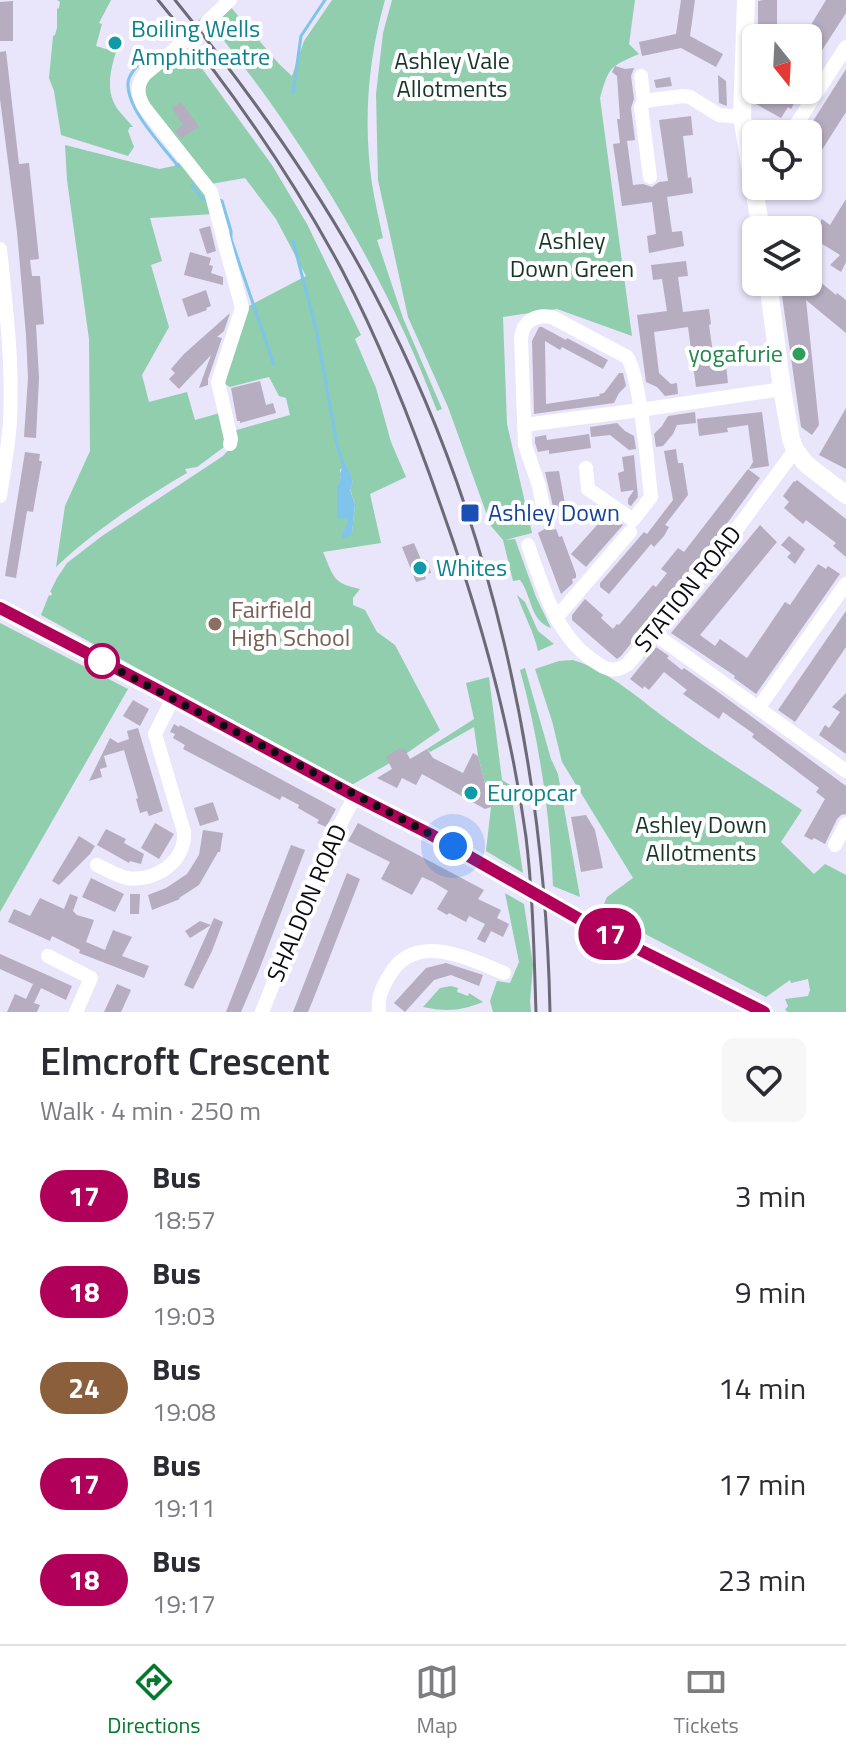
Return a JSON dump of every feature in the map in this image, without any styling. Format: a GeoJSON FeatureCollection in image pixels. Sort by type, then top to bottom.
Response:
{"type":"FeatureCollection","features":[{"type":"Feature","properties":{"kind":"main road"},"geometry":{"type":"LineString","coordinates":[[743,120],[746,0]]}},
{"type":"Feature","properties":{"kind":"main road"},"geometry":{"type":"LineString","coordinates":[[770,296],[782,389],[795,450],[806,464],[846,495]]}},
{"type":"Feature","properties":{"kind":"main road"},"geometry":{"type":"LineString","coordinates":[[0,608],[430,834],[740,1006],[764,1012]]}},
{"type":"Feature","properties":{"kind":"street"},"geometry":{"type":"LineString","coordinates":[[207,22],[230,0]]}},
{"type":"Feature","properties":{"kind":"street"},"geometry":{"type":"LineString","coordinates":[[185,41],[145,74],[140,80],[138,94],[144,107],[216,190],[242,308],[218,382],[230,444]]}},
{"type":"Feature","properties":{"kind":"street"},"geometry":{"type":"LineString","coordinates":[[799,120],[846,47]]}},
{"type":"Feature","properties":{"kind":"street"},"geometry":{"type":"LineString","coordinates":[[641,76],[644,101],[641,107],[650,177]]}},
{"type":"Feature","properties":{"kind":"street"},"geometry":{"type":"LineString","coordinates":[[644,101],[690,97],[719,115],[742,117]]}},
{"type":"Feature","properties":{"kind":"street"},"geometry":{"type":"LineString","coordinates":[[0,249],[4,331],[10,375],[10,420],[0,496]]}},
{"type":"Feature","properties":{"kind":"street"},"geometry":{"type":"LineString","coordinates":[[544,512],[527,453],[521,334],[527,322],[542,316],[552,317],[629,359],[633,369],[651,497],[633,520],[588,489],[586,468]]}},
{"type":"Feature","properties":{"kind":"street"},"geometry":{"type":"LineString","coordinates":[[524,425],[782,389]]}},
{"type":"Feature","properties":{"kind":"street","name":"STATION ROAD"},"geometry":{"type":"LineString","coordinates":[[528,545],[556,618],[568,639],[582,653],[607,669],[614,670],[628,664],[736,530],[795,450]]}},
{"type":"Feature","properties":{"kind":"street"},"geometry":{"type":"LineString","coordinates":[[556,618],[630,532]]}},
{"type":"Feature","properties":{"kind":"street"},"geometry":{"type":"LineString","coordinates":[[759,707],[846,584]]}},
{"type":"Feature","properties":{"kind":"street"},"geometry":{"type":"LineString","coordinates":[[652,632],[846,771]]}},
{"type":"Feature","properties":{"kind":"street"},"geometry":{"type":"LineString","coordinates":[[97,865],[126,878],[143,877],[160,873],[180,854],[184,832],[155,734],[173,698]]}},
{"type":"Feature","properties":{"kind":"street","name":"SHALDON ROAD"},"geometry":{"type":"LineString","coordinates":[[262,1012],[325,853],[355,796]]}},
{"type":"Feature","properties":{"kind":"street"},"geometry":{"type":"LineString","coordinates":[[835,845],[846,824]]}},
{"type":"Feature","properties":{"kind":"street"},"geometry":{"type":"LineString","coordinates":[[379,1012],[380,994],[388,977],[398,964],[414,955],[434,950],[453,952],[496,974]]}},
{"type":"Feature","properties":{"kind":"street"},"geometry":{"type":"LineString","coordinates":[[48,956],[91,978],[76,1012]]}},
{"type":"Feature","properties":{"kind":"green space"},"geometry":{"type":"Polygon","coordinates":[[[57,0],[111,0],[99,23],[102,24],[96,46],[116,52],[110,89],[119,111],[133,127],[128,131],[134,147],[128,156],[61,135],[49,78],[60,2],[57,0]]]}},
{"type":"Feature","properties":{"kind":"green space"},"geometry":{"type":"Polygon","coordinates":[[[332,0],[385,0],[371,68],[368,114],[369,161],[383,238],[377,240],[403,318],[442,409],[437,411],[385,292],[320,177],[272,105],[210,22],[229,5],[292,76],[304,41],[332,0]]]}},
{"type":"Feature","properties":{"kind":"green space","name":"Ashley Vale Allotments"},"geometry":{"type":"Polygon","coordinates":[[[392,0],[635,0],[629,44],[639,54],[612,69],[600,98],[632,336],[557,309],[503,317],[507,424],[532,533],[505,540],[515,539],[551,628],[535,614],[520,580],[513,581],[503,540],[491,526],[448,407],[408,317],[378,180],[376,94],[383,33],[392,0]]]}},
{"type":"Feature","properties":{"kind":"green space"},"geometry":{"type":"Polygon","coordinates":[[[185,45],[272,165],[307,224],[361,335],[355,339],[376,388],[391,442],[406,477],[370,494],[381,543],[323,552],[335,578],[360,589],[353,598],[353,605],[365,610],[377,632],[395,645],[440,730],[350,786],[41,615],[67,563],[102,536],[223,456],[232,446],[233,431],[290,415],[286,398],[279,396],[269,377],[230,387],[223,383],[245,308],[306,276],[276,219],[245,178],[211,184],[145,100],[145,80],[185,45]],[[347,467],[340,470],[341,480],[337,486],[337,513],[346,518],[347,514],[348,524],[341,535],[352,533],[355,504],[350,489],[353,482],[347,467]]]}},
{"type":"Feature","properties":{"kind":"green space"},"geometry":{"type":"Polygon","coordinates":[[[65,145],[159,169],[174,166],[183,160],[208,192],[214,214],[150,218],[162,261],[151,265],[169,327],[142,375],[149,402],[187,392],[195,420],[220,413],[226,433],[224,447],[197,467],[185,469],[187,473],[119,516],[56,567],[65,506],[90,451],[89,339],[65,145]]]}},
{"type":"Feature","properties":{"kind":"green space"},"geometry":{"type":"Polygon","coordinates":[[[517,595],[525,602],[538,631],[554,644],[538,651],[517,595]]]}},
{"type":"Feature","properties":{"kind":"green space"},"geometry":{"type":"Polygon","coordinates":[[[0,623],[128,689],[0,912],[0,623]]]}},
{"type":"Feature","properties":{"kind":"green space","name":"Ashley Down Allotments"},"geometry":{"type":"Polygon","coordinates":[[[573,660],[600,671],[704,746],[802,810],[781,842],[814,874],[825,864],[846,875],[846,1012],[788,1012],[785,1010],[788,1006],[785,999],[808,996],[808,979],[791,983],[790,980],[766,997],[601,911],[607,897],[633,878],[562,762],[535,669],[573,660]]]}},
{"type":"Feature","properties":{"kind":"green space"},"geometry":{"type":"Polygon","coordinates":[[[525,668],[558,774],[580,897],[553,886],[542,777],[520,670],[525,668]]]}},
{"type":"Feature","properties":{"kind":"green space"},"geometry":{"type":"Polygon","coordinates":[[[489,677],[502,780],[510,785],[523,873],[486,851],[491,807],[474,727],[430,752],[427,749],[474,719],[466,683],[489,677]]]}},
{"type":"Feature","properties":{"kind":"green space"},"geometry":{"type":"Polygon","coordinates":[[[505,893],[524,904],[533,965],[531,1012],[493,1012],[490,1001],[497,981],[510,983],[519,962],[505,893]]]}},
{"type":"Feature","properties":{"kind":"green space"},"geometry":{"type":"Polygon","coordinates":[[[440,988],[458,988],[457,992],[468,996],[469,993],[483,1002],[453,1010],[423,1007],[440,988]]]}},
{"type":"Feature","properties":{"kind":"water"},"geometry":{"type":"Polygon","coordinates":[[[346,466],[353,482],[350,490],[355,504],[352,534],[343,539],[341,535],[348,522],[346,518],[337,516],[337,486],[342,467],[346,466]]]}},
{"type":"Feature","properties":{"kind":"building"},"geometry":{"type":"Polygon","coordinates":[[[681,0],[695,0],[690,36],[723,54],[716,67],[681,48],[642,56],[639,42],[676,34],[681,0]]]}},
{"type":"Feature","properties":{"kind":"building"},"geometry":{"type":"Polygon","coordinates":[[[777,0],[777,24],[758,24],[758,1],[777,0]]]}},
{"type":"Feature","properties":{"kind":"building"},"geometry":{"type":"Polygon","coordinates":[[[826,0],[846,0],[846,13],[822,50],[822,24],[811,24],[826,0]]]}},
{"type":"Feature","properties":{"kind":"building"},"geometry":{"type":"Polygon","coordinates":[[[13,1],[13,41],[0,41],[0,2],[13,1]]]}},
{"type":"Feature","properties":{"kind":"building"},"geometry":{"type":"Polygon","coordinates":[[[6,51],[19,164],[29,163],[39,259],[30,260],[32,276],[40,276],[44,324],[36,325],[39,378],[36,438],[24,437],[28,378],[26,335],[0,99],[0,52],[6,51]]]}},
{"type":"Feature","properties":{"kind":"building"},"geometry":{"type":"Polygon","coordinates":[[[615,66],[634,68],[631,108],[635,140],[627,141],[633,185],[652,187],[668,181],[659,120],[691,116],[693,135],[683,136],[693,193],[667,197],[672,232],[682,231],[684,246],[649,253],[647,236],[656,234],[652,202],[622,206],[613,144],[620,143],[617,76],[612,72],[615,66]]]}},
{"type":"Feature","properties":{"kind":"building"},"geometry":{"type":"Polygon","coordinates":[[[846,69],[846,112],[822,150],[822,120],[814,120],[846,69]]]}},
{"type":"Feature","properties":{"kind":"building"},"geometry":{"type":"Polygon","coordinates":[[[718,75],[726,81],[727,106],[719,103],[718,75]]]}},
{"type":"Feature","properties":{"kind":"building"},"geometry":{"type":"Polygon","coordinates":[[[670,77],[672,86],[656,88],[654,80],[670,77]]]}},
{"type":"Feature","properties":{"kind":"building"},"geometry":{"type":"Polygon","coordinates":[[[181,102],[199,127],[181,138],[175,131],[183,125],[172,108],[181,102]]]}},
{"type":"Feature","properties":{"kind":"building"},"geometry":{"type":"Polygon","coordinates":[[[756,104],[794,104],[781,118],[756,104]]]}},
{"type":"Feature","properties":{"kind":"building"},"geometry":{"type":"Polygon","coordinates":[[[846,199],[846,262],[841,272],[830,265],[840,255],[822,244],[822,219],[830,225],[846,199]]]}},
{"type":"Feature","properties":{"kind":"building"},"geometry":{"type":"Polygon","coordinates":[[[210,226],[216,251],[207,254],[199,229],[210,226]]]}},
{"type":"Feature","properties":{"kind":"building"},"geometry":{"type":"Polygon","coordinates":[[[190,252],[211,258],[211,273],[223,277],[223,285],[184,275],[190,252]]]}},
{"type":"Feature","properties":{"kind":"building"},"geometry":{"type":"Polygon","coordinates":[[[686,261],[688,276],[678,277],[683,312],[709,309],[715,367],[726,365],[728,383],[696,387],[688,327],[654,332],[659,373],[671,384],[677,383],[678,394],[665,396],[657,387],[646,382],[637,315],[667,311],[662,279],[653,280],[651,265],[686,261]]]}},
{"type":"Feature","properties":{"kind":"building"},"geometry":{"type":"Polygon","coordinates":[[[822,284],[846,300],[846,333],[806,300],[819,425],[812,435],[801,427],[782,296],[822,296],[822,284]]]}},
{"type":"Feature","properties":{"kind":"building"},"geometry":{"type":"Polygon","coordinates":[[[206,290],[211,306],[188,317],[182,299],[206,290]]]}},
{"type":"Feature","properties":{"kind":"building"},"geometry":{"type":"Polygon","coordinates":[[[230,313],[224,331],[217,337],[222,338],[208,385],[199,388],[211,355],[179,389],[169,379],[175,373],[171,369],[230,313]]]}},
{"type":"Feature","properties":{"kind":"building"},"geometry":{"type":"Polygon","coordinates":[[[539,327],[608,360],[603,369],[545,341],[546,404],[600,396],[619,373],[623,373],[626,386],[614,403],[534,414],[532,341],[539,327]]]}},
{"type":"Feature","properties":{"kind":"building"},"geometry":{"type":"Polygon","coordinates":[[[260,381],[266,405],[273,403],[276,413],[240,423],[237,421],[231,388],[260,381]]]}},
{"type":"Feature","properties":{"kind":"building"},"geometry":{"type":"Polygon","coordinates":[[[846,408],[846,469],[819,455],[846,408]]]}},
{"type":"Feature","properties":{"kind":"building"},"geometry":{"type":"Polygon","coordinates":[[[695,412],[696,423],[677,425],[663,446],[656,447],[654,434],[668,416],[695,412]]]}},
{"type":"Feature","properties":{"kind":"building"},"geometry":{"type":"Polygon","coordinates":[[[762,412],[769,466],[749,469],[753,462],[748,425],[727,428],[728,432],[699,436],[697,419],[762,412]]]}},
{"type":"Feature","properties":{"kind":"building"},"geometry":{"type":"Polygon","coordinates":[[[617,423],[634,436],[636,449],[629,450],[610,435],[591,437],[590,427],[617,423]]]}},
{"type":"Feature","properties":{"kind":"building"},"geometry":{"type":"Polygon","coordinates":[[[589,434],[591,448],[549,454],[549,450],[538,452],[535,443],[535,437],[546,435],[547,440],[589,434]]]}},
{"type":"Feature","properties":{"kind":"building"},"geometry":{"type":"Polygon","coordinates":[[[676,449],[678,463],[683,463],[688,495],[665,525],[669,527],[664,536],[654,547],[651,544],[609,594],[600,587],[600,583],[644,532],[647,534],[673,500],[664,451],[676,449]]]}},
{"type":"Feature","properties":{"kind":"building"},"geometry":{"type":"Polygon","coordinates":[[[25,452],[40,454],[39,461],[42,461],[33,512],[27,511],[16,578],[5,576],[25,452]]]}},
{"type":"Feature","properties":{"kind":"building"},"geometry":{"type":"Polygon","coordinates":[[[634,455],[638,497],[631,506],[628,499],[634,490],[621,492],[618,473],[624,471],[622,457],[634,455]]]}},
{"type":"Feature","properties":{"kind":"building"},"geometry":{"type":"Polygon","coordinates":[[[748,469],[760,478],[621,656],[617,659],[572,620],[572,615],[585,599],[613,629],[619,625],[653,585],[656,587],[667,573],[661,569],[678,548],[684,552],[748,469]]]}},
{"type":"Feature","properties":{"kind":"building"},"geometry":{"type":"Polygon","coordinates":[[[559,471],[566,510],[554,511],[545,472],[559,471]]]}},
{"type":"Feature","properties":{"kind":"building"},"geometry":{"type":"Polygon","coordinates":[[[797,480],[846,519],[846,557],[833,546],[836,543],[806,520],[803,524],[784,508],[789,502],[783,496],[797,480]]]}},
{"type":"Feature","properties":{"kind":"building"},"geometry":{"type":"Polygon","coordinates":[[[607,514],[623,525],[586,567],[571,554],[607,514]]]}},
{"type":"Feature","properties":{"kind":"building"},"geometry":{"type":"Polygon","coordinates":[[[551,525],[559,537],[562,536],[576,574],[573,583],[561,594],[538,533],[551,525]]]}},
{"type":"Feature","properties":{"kind":"building"},"geometry":{"type":"Polygon","coordinates":[[[760,525],[777,542],[700,635],[715,646],[720,639],[747,658],[785,602],[790,605],[818,564],[840,574],[756,694],[671,633],[760,525]]]}},
{"type":"Feature","properties":{"kind":"building"},"geometry":{"type":"Polygon","coordinates":[[[789,536],[805,549],[795,564],[787,557],[791,553],[781,545],[789,536]]]}},
{"type":"Feature","properties":{"kind":"building","name":"Whites"},"geometry":{"type":"Polygon","coordinates":[[[414,543],[422,562],[427,560],[431,573],[424,574],[426,579],[416,582],[402,547],[414,543]]]}},
{"type":"Feature","properties":{"kind":"building"},"geometry":{"type":"Polygon","coordinates":[[[846,611],[846,647],[795,722],[778,710],[846,611]]]}},
{"type":"Feature","properties":{"kind":"building"},"geometry":{"type":"Polygon","coordinates":[[[656,647],[682,670],[684,668],[718,692],[846,786],[846,814],[837,819],[825,844],[804,836],[825,799],[816,792],[819,788],[723,712],[719,719],[683,694],[687,690],[664,672],[649,690],[630,679],[656,647]]]}},
{"type":"Feature","properties":{"kind":"building"},"geometry":{"type":"Polygon","coordinates":[[[846,693],[846,754],[819,735],[825,725],[829,728],[840,712],[832,707],[846,693]]]}},
{"type":"Feature","properties":{"kind":"building"},"geometry":{"type":"Polygon","coordinates":[[[133,700],[149,709],[140,726],[123,716],[133,700]]]}},
{"type":"Feature","properties":{"kind":"building"},"geometry":{"type":"Polygon","coordinates":[[[174,724],[336,809],[326,827],[298,808],[299,805],[282,796],[280,800],[183,749],[185,745],[173,738],[175,734],[170,732],[174,724]]]}},
{"type":"Feature","properties":{"kind":"building"},"geometry":{"type":"Polygon","coordinates":[[[138,728],[163,811],[149,816],[147,811],[140,813],[124,750],[104,756],[107,767],[100,769],[102,777],[89,781],[110,738],[118,743],[129,739],[127,731],[138,728]]]}},
{"type":"Feature","properties":{"kind":"building"},"geometry":{"type":"Polygon","coordinates":[[[404,748],[410,759],[427,749],[433,758],[463,773],[473,753],[478,756],[491,807],[485,809],[422,774],[416,785],[402,778],[397,788],[377,778],[392,769],[386,757],[404,748]]]}},
{"type":"Feature","properties":{"kind":"building"},"geometry":{"type":"Polygon","coordinates":[[[213,802],[219,820],[200,826],[194,808],[213,802]]]}},
{"type":"Feature","properties":{"kind":"building"},"geometry":{"type":"Polygon","coordinates":[[[586,815],[595,830],[603,868],[581,872],[571,817],[586,815]]]}},
{"type":"Feature","properties":{"kind":"building"},"geometry":{"type":"Polygon","coordinates":[[[155,823],[174,834],[159,859],[141,848],[155,823]]]}},
{"type":"Feature","properties":{"kind":"building"},"geometry":{"type":"Polygon","coordinates":[[[358,823],[484,890],[478,899],[501,910],[497,918],[509,924],[503,937],[491,931],[485,943],[477,939],[485,924],[469,916],[466,922],[437,909],[448,891],[433,882],[422,877],[412,895],[381,879],[390,862],[348,841],[358,823]]]}},
{"type":"Feature","properties":{"kind":"building"},"geometry":{"type":"Polygon","coordinates":[[[106,829],[126,839],[124,843],[144,854],[141,864],[129,863],[97,845],[106,829]]]}},
{"type":"Feature","properties":{"kind":"building"},"geometry":{"type":"Polygon","coordinates":[[[203,830],[223,833],[220,852],[199,885],[180,899],[152,910],[148,895],[187,874],[199,855],[203,830]]]}},
{"type":"Feature","properties":{"kind":"building"},"geometry":{"type":"Polygon","coordinates":[[[79,836],[95,846],[59,885],[52,881],[79,836]]]}},
{"type":"Feature","properties":{"kind":"building"},"geometry":{"type":"Polygon","coordinates":[[[291,845],[305,850],[259,970],[241,1012],[226,1012],[291,845]]]}},
{"type":"Feature","properties":{"kind":"building"},"geometry":{"type":"Polygon","coordinates":[[[347,873],[360,879],[313,1000],[308,1012],[293,1012],[347,873]]]}},
{"type":"Feature","properties":{"kind":"building"},"geometry":{"type":"Polygon","coordinates":[[[91,878],[124,894],[115,912],[82,897],[91,878]]]}},
{"type":"Feature","properties":{"kind":"building"},"geometry":{"type":"Polygon","coordinates":[[[70,894],[78,897],[73,911],[94,920],[86,942],[105,950],[113,930],[132,937],[122,956],[149,966],[144,978],[79,953],[80,950],[52,936],[50,941],[8,922],[14,909],[30,916],[40,898],[64,909],[70,894]]]}},
{"type":"Feature","properties":{"kind":"building"},"geometry":{"type":"Polygon","coordinates":[[[130,894],[140,894],[139,914],[130,914],[130,894]]]}},
{"type":"Feature","properties":{"kind":"building"},"geometry":{"type":"Polygon","coordinates":[[[214,918],[223,922],[193,989],[184,985],[214,918]]]}},
{"type":"Feature","properties":{"kind":"building"},"geometry":{"type":"Polygon","coordinates":[[[200,921],[211,925],[190,938],[185,931],[200,921]]]}},
{"type":"Feature","properties":{"kind":"building"},"geometry":{"type":"Polygon","coordinates":[[[0,954],[72,986],[66,1000],[41,988],[34,1003],[40,1005],[37,1012],[7,1012],[15,994],[26,999],[33,984],[0,969],[0,954]]]}},
{"type":"Feature","properties":{"kind":"building"},"geometry":{"type":"Polygon","coordinates":[[[446,963],[483,975],[479,986],[451,975],[434,980],[405,1012],[394,1003],[426,968],[446,963]]]}},
{"type":"Feature","properties":{"kind":"building"},"geometry":{"type":"Polygon","coordinates":[[[117,984],[131,990],[121,1012],[104,1012],[117,984]]]}},
{"type":"Feature","properties":{"kind":"waterway"},"geometry":{"type":"LineString","coordinates":[[293,93],[301,36],[325,0]]}},
{"type":"Feature","properties":{"kind":"waterway"},"geometry":{"type":"LineString","coordinates":[[138,65],[128,82],[133,104],[146,126],[178,166]]}},
{"type":"Feature","properties":{"kind":"waterway"},"geometry":{"type":"LineString","coordinates":[[192,185],[206,199]]}},
{"type":"Feature","properties":{"kind":"waterway"},"geometry":{"type":"LineString","coordinates":[[220,200],[274,365]]}},
{"type":"Feature","properties":{"kind":"waterway"},"geometry":{"type":"LineString","coordinates":[[293,241],[316,329],[337,445],[344,466]]}},
{"type":"Feature","properties":{"kind":"tunnel"},"geometry":{"type":"LineString","coordinates":[[185,41],[207,22]]}},
{"type":"Feature","properties":{"kind":"railway"},"geometry":{"type":"LineString","coordinates":[[158,0],[257,130],[322,234],[371,329],[422,452],[482,634],[512,755],[526,837],[536,1012]]}},
{"type":"Feature","properties":{"kind":"railway"},"geometry":{"type":"LineString","coordinates":[[175,0],[257,106],[331,217],[375,295],[416,379],[451,465],[480,553],[504,643],[523,734],[537,826],[546,919],[550,1012]]}},
{"type":"Feature","properties":{"kind":"bus line","name":"17"},"geometry":{"type":"LineString","coordinates":[[0,608],[430,834],[588,924],[764,1012]]}},
{"type":"Feature","properties":{"kind":"place","name":"Boiling Wells Amphitheatre"},"geometry":{"type":"Point","coordinates":[115,43]}},
{"type":"Feature","properties":{"kind":"place","name":"yogafurie"},"geometry":{"type":"Point","coordinates":[799,354]}},
{"type":"Feature","properties":{"kind":"place","name":"Ashley Down"},"geometry":{"type":"Point","coordinates":[470,513]}},
{"type":"Feature","properties":{"kind":"place","name":"Whites"},"geometry":{"type":"Point","coordinates":[420,568]}},
{"type":"Feature","properties":{"kind":"place","name":"Fairfield High School"},"geometry":{"type":"Point","coordinates":[215,624]}},
{"type":"Feature","properties":{"kind":"place","name":"Europcar"},"geometry":{"type":"Point","coordinates":[471,793]}},
{"type":"Feature","properties":{"kind":"route"},"geometry":{"type":"LineString","coordinates":[[102,661],[99,660],[453,846]]}},
{"type":"Feature","properties":{"kind":"park label","name":"Ashley Down Green"},"geometry":{"type":"Point","coordinates":[572,255]}}]}
